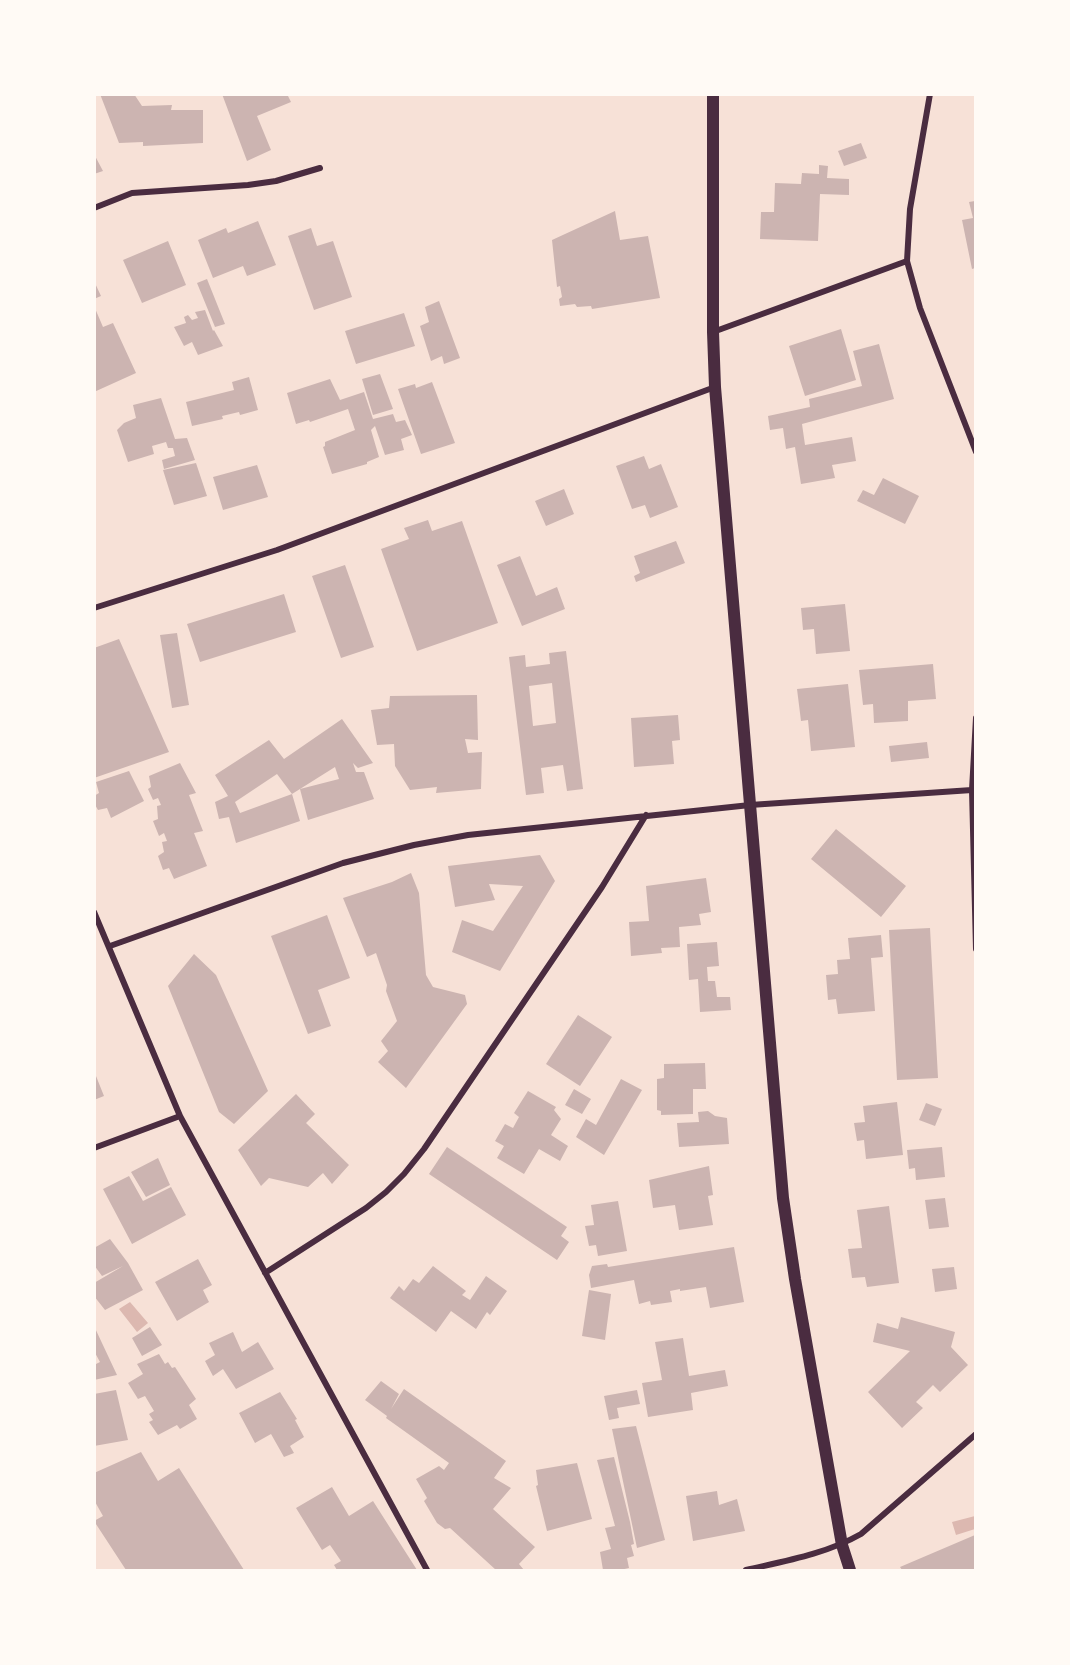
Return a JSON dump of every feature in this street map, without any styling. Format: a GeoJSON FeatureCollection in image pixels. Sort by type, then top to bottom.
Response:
{"type":"FeatureCollection","features":[{"type":"Feature","properties":{"kind":"main road"},"geometry":{"type":"LineString","coordinates":[[713,94],[715,387],[783,1198],[842,1545],[850,1570]]}},
{"type":"Feature","properties":{"kind":"street"},"geometry":{"type":"LineString","coordinates":[[930,94],[910,209],[907,261],[920,308],[975,452]]}},
{"type":"Feature","properties":{"kind":"street"},"geometry":{"type":"LineString","coordinates":[[94,208],[132,193],[176,188],[248,185],[276,181],[320,168]]}},
{"type":"Feature","properties":{"kind":"street"},"geometry":{"type":"LineString","coordinates":[[713,332],[907,261]]}},
{"type":"Feature","properties":{"kind":"street"},"geometry":{"type":"LineString","coordinates":[[94,608],[277,550],[715,387]]}},
{"type":"Feature","properties":{"kind":"street"},"geometry":{"type":"LineString","coordinates":[[975,718],[972,790],[975,949]]}},
{"type":"Feature","properties":{"kind":"street"},"geometry":{"type":"LineString","coordinates":[[110,946],[343,863],[382,852],[468,835],[750,805],[972,790]]}},
{"type":"Feature","properties":{"kind":"street"},"geometry":{"type":"LineString","coordinates":[[264,1273],[366,1208],[404,1174],[424,1149],[595,897],[646,815]]}},
{"type":"Feature","properties":{"kind":"street"},"geometry":{"type":"LineString","coordinates":[[94,912],[180,1116],[427,1570]]}},
{"type":"Feature","properties":{"kind":"street"},"geometry":{"type":"LineString","coordinates":[[94,1148],[180,1116]]}},
{"type":"Feature","properties":{"kind":"street"},"geometry":{"type":"LineString","coordinates":[[746,1570],[842,1545],[861,1534],[975,1434]]}},
{"type":"Feature","properties":{"kind":"shaded area"},"geometry":{"type":"Polygon","coordinates":[[[130,1302],[148,1323],[137,1332],[119,1309],[130,1302]]]}},
{"type":"Feature","properties":{"kind":"shaded area"},"geometry":{"type":"Polygon","coordinates":[[[975,1516],[975,1529],[956,1535],[952,1522],[975,1516]]]}},
{"type":"Feature","properties":{"kind":"building"},"geometry":{"type":"Polygon","coordinates":[[[100,94],[134,94],[142,106],[172,105],[171,110],[203,110],[203,143],[143,146],[143,142],[119,143],[100,94]]]}},
{"type":"Feature","properties":{"kind":"building"},"geometry":{"type":"Polygon","coordinates":[[[222,94],[287,94],[291,102],[257,116],[271,150],[247,161],[222,94]]]}},
{"type":"Feature","properties":{"kind":"building"},"geometry":{"type":"Polygon","coordinates":[[[861,143],[867,158],[844,166],[838,151],[861,143]]]}},
{"type":"Feature","properties":{"kind":"building"},"geometry":{"type":"Polygon","coordinates":[[[94,154],[103,171],[94,174],[94,154]]]}},
{"type":"Feature","properties":{"kind":"building"},"geometry":{"type":"Polygon","coordinates":[[[819,165],[828,166],[827,178],[849,179],[849,195],[820,194],[818,241],[760,239],[761,212],[774,212],[775,183],[801,184],[802,173],[819,174],[819,165]]]}},
{"type":"Feature","properties":{"kind":"building"},"geometry":{"type":"Polygon","coordinates":[[[975,201],[975,268],[972,269],[962,220],[973,218],[969,202],[975,201]]]}},
{"type":"Feature","properties":{"kind":"building"},"geometry":{"type":"Polygon","coordinates":[[[615,211],[620,240],[648,236],[660,298],[592,309],[591,306],[577,307],[575,304],[560,306],[559,299],[562,297],[560,286],[557,287],[552,240],[615,211]]]}},
{"type":"Feature","properties":{"kind":"building"},"geometry":{"type":"Polygon","coordinates":[[[258,221],[276,265],[247,276],[243,266],[213,278],[198,240],[226,228],[228,233],[258,221]]]}},
{"type":"Feature","properties":{"kind":"building"},"geometry":{"type":"Polygon","coordinates":[[[311,228],[317,246],[333,241],[352,297],[314,310],[288,236],[311,228]]]}},
{"type":"Feature","properties":{"kind":"building"},"geometry":{"type":"Polygon","coordinates":[[[168,241],[186,285],[142,303],[123,260],[168,241]]]}},
{"type":"Feature","properties":{"kind":"building"},"geometry":{"type":"Polygon","coordinates":[[[207,279],[225,324],[215,327],[197,283],[207,279]]]}},
{"type":"Feature","properties":{"kind":"building"},"geometry":{"type":"Polygon","coordinates":[[[94,281],[101,296],[94,299],[94,281]]]}},
{"type":"Feature","properties":{"kind":"building"},"geometry":{"type":"Polygon","coordinates":[[[439,301],[460,358],[444,364],[442,356],[431,361],[420,326],[429,322],[425,307],[439,301]]]}},
{"type":"Feature","properties":{"kind":"building"},"geometry":{"type":"Polygon","coordinates":[[[94,306],[103,327],[113,323],[136,373],[94,392],[94,306]]]}},
{"type":"Feature","properties":{"kind":"building"},"geometry":{"type":"Polygon","coordinates":[[[205,310],[213,331],[223,346],[198,355],[192,342],[184,346],[174,327],[186,323],[184,317],[188,315],[192,320],[198,318],[195,312],[205,310]]]}},
{"type":"Feature","properties":{"kind":"building"},"geometry":{"type":"Polygon","coordinates":[[[404,313],[415,346],[356,364],[345,331],[404,313]]]}},
{"type":"Feature","properties":{"kind":"building"},"geometry":{"type":"Polygon","coordinates":[[[841,329],[856,380],[805,396],[789,346],[841,329]]]}},
{"type":"Feature","properties":{"kind":"building"},"geometry":{"type":"Polygon","coordinates":[[[879,344],[894,399],[802,424],[805,445],[852,437],[856,461],[832,465],[835,478],[801,484],[795,447],[786,449],[783,428],[770,430],[768,416],[810,407],[809,399],[862,386],[853,351],[879,344]]]}},
{"type":"Feature","properties":{"kind":"building"},"geometry":{"type":"Polygon","coordinates":[[[380,374],[393,409],[373,415],[362,379],[380,374]]]}},
{"type":"Feature","properties":{"kind":"building"},"geometry":{"type":"Polygon","coordinates":[[[249,377],[258,410],[240,415],[239,412],[222,416],[223,419],[192,426],[186,402],[234,390],[232,382],[249,377]]]}},
{"type":"Feature","properties":{"kind":"building"},"geometry":{"type":"Polygon","coordinates":[[[330,379],[340,400],[364,392],[373,419],[393,414],[396,422],[405,420],[412,435],[401,439],[404,450],[385,455],[375,426],[371,430],[379,457],[367,464],[332,474],[323,447],[325,442],[355,430],[348,409],[310,422],[309,420],[296,424],[287,393],[330,379]]]}},
{"type":"Feature","properties":{"kind":"building"},"geometry":{"type":"Polygon","coordinates":[[[432,382],[455,443],[421,454],[398,389],[415,384],[416,388],[432,382]]]}},
{"type":"Feature","properties":{"kind":"building"},"geometry":{"type":"Polygon","coordinates":[[[161,398],[175,439],[187,438],[195,460],[164,469],[162,460],[175,456],[173,448],[168,448],[166,442],[152,446],[154,454],[128,462],[117,430],[124,423],[136,418],[133,405],[161,398]]]}},
{"type":"Feature","properties":{"kind":"building"},"geometry":{"type":"Polygon","coordinates":[[[644,456],[649,469],[661,464],[678,507],[650,518],[645,505],[632,509],[616,466],[644,456]]]}},
{"type":"Feature","properties":{"kind":"building"},"geometry":{"type":"Polygon","coordinates":[[[196,463],[207,496],[174,505],[163,470],[196,463]]]}},
{"type":"Feature","properties":{"kind":"building"},"geometry":{"type":"Polygon","coordinates":[[[257,465],[268,497],[223,510],[213,477],[257,465]]]}},
{"type":"Feature","properties":{"kind":"building"},"geometry":{"type":"Polygon","coordinates":[[[883,478],[919,496],[905,524],[857,501],[863,490],[874,495],[883,478]]]}},
{"type":"Feature","properties":{"kind":"building"},"geometry":{"type":"Polygon","coordinates":[[[564,489],[574,514],[546,526],[535,501],[564,489]]]}},
{"type":"Feature","properties":{"kind":"building"},"geometry":{"type":"Polygon","coordinates":[[[428,520],[432,531],[462,521],[498,623],[417,651],[381,549],[409,539],[404,528],[428,520]]]}},
{"type":"Feature","properties":{"kind":"building"},"geometry":{"type":"Polygon","coordinates":[[[676,541],[685,563],[636,582],[634,576],[640,573],[634,556],[676,541]]]}},
{"type":"Feature","properties":{"kind":"building"},"geometry":{"type":"Polygon","coordinates":[[[520,556],[536,596],[557,587],[565,609],[522,626],[497,565],[520,556]]]}},
{"type":"Feature","properties":{"kind":"building"},"geometry":{"type":"Polygon","coordinates":[[[345,565],[374,647],[341,658],[312,576],[345,565]]]}},
{"type":"Feature","properties":{"kind":"building"},"geometry":{"type":"Polygon","coordinates":[[[284,594],[296,632],[200,662],[187,624],[284,594]]]}},
{"type":"Feature","properties":{"kind":"building"},"geometry":{"type":"Polygon","coordinates":[[[845,604],[850,651],[816,654],[814,629],[803,630],[801,608],[845,604]]]}},
{"type":"Feature","properties":{"kind":"building"},"geometry":{"type":"Polygon","coordinates":[[[177,633],[189,705],[172,708],[160,635],[177,633]]]}},
{"type":"Feature","properties":{"kind":"building"},"geometry":{"type":"Polygon","coordinates":[[[119,639],[169,752],[94,778],[94,648],[119,639]]]}},
{"type":"Feature","properties":{"kind":"building"},"geometry":{"type":"Polygon","coordinates":[[[566,651],[583,789],[567,791],[563,765],[541,768],[544,793],[526,795],[509,657],[525,655],[526,667],[550,664],[549,653],[566,651]],[[552,683],[529,686],[533,726],[556,723],[552,683]]]}},
{"type":"Feature","properties":{"kind":"building"},"geometry":{"type":"Polygon","coordinates":[[[933,664],[936,699],[908,701],[908,721],[874,723],[873,704],[863,705],[859,670],[933,664]]]}},
{"type":"Feature","properties":{"kind":"building"},"geometry":{"type":"Polygon","coordinates":[[[848,684],[855,747],[811,751],[808,720],[801,721],[797,689],[848,684]]]}},
{"type":"Feature","properties":{"kind":"building"},"geometry":{"type":"Polygon","coordinates":[[[477,695],[478,740],[465,739],[468,753],[482,752],[481,789],[436,793],[437,787],[410,790],[395,766],[394,744],[377,745],[371,710],[389,708],[390,696],[477,695]]]}},
{"type":"Feature","properties":{"kind":"building"},"geometry":{"type":"Polygon","coordinates":[[[678,715],[680,740],[672,741],[674,764],[634,767],[631,718],[678,715]]]}},
{"type":"Feature","properties":{"kind":"building"},"geometry":{"type":"Polygon","coordinates":[[[342,719],[373,763],[358,768],[353,763],[356,772],[364,772],[374,799],[308,820],[300,789],[339,779],[335,767],[292,794],[300,821],[236,843],[229,817],[219,819],[215,802],[228,796],[215,775],[269,740],[284,759],[342,719]],[[277,774],[235,802],[240,813],[292,794],[277,774]]]}},
{"type":"Feature","properties":{"kind":"building"},"geometry":{"type":"Polygon","coordinates":[[[927,742],[929,758],[891,762],[889,746],[927,742]]]}},
{"type":"Feature","properties":{"kind":"building"},"geometry":{"type":"Polygon","coordinates":[[[180,763],[196,793],[189,795],[203,831],[194,833],[207,866],[174,879],[169,868],[163,870],[158,856],[164,852],[162,842],[167,841],[164,833],[159,836],[153,821],[158,819],[157,806],[161,805],[158,798],[153,800],[148,789],[151,787],[149,776],[180,763]]]}},
{"type":"Feature","properties":{"kind":"building"},"geometry":{"type":"Polygon","coordinates":[[[129,771],[144,801],[111,818],[107,808],[98,810],[94,803],[94,796],[99,793],[96,782],[129,771]]]}},
{"type":"Feature","properties":{"kind":"building"},"geometry":{"type":"Polygon","coordinates":[[[836,829],[906,886],[881,917],[811,859],[836,829]]]}},
{"type":"Feature","properties":{"kind":"building"},"geometry":{"type":"Polygon","coordinates":[[[540,855],[555,881],[500,971],[452,952],[462,920],[493,931],[523,886],[489,884],[495,900],[455,907],[448,866],[540,855]]]}},
{"type":"Feature","properties":{"kind":"building"},"geometry":{"type":"Polygon","coordinates":[[[411,873],[419,893],[426,975],[433,987],[465,995],[467,1004],[406,1088],[378,1062],[388,1051],[381,1041],[397,1021],[376,953],[367,957],[343,898],[392,882],[411,873]]]}},
{"type":"Feature","properties":{"kind":"building"},"geometry":{"type":"Polygon","coordinates":[[[706,878],[711,912],[699,914],[701,925],[679,927],[680,947],[661,948],[662,953],[631,956],[629,922],[649,921],[646,886],[706,878]]]}},
{"type":"Feature","properties":{"kind":"building"},"geometry":{"type":"Polygon","coordinates":[[[327,915],[350,978],[318,990],[331,1026],[308,1034],[271,936],[327,915]]]}},
{"type":"Feature","properties":{"kind":"building"},"geometry":{"type":"Polygon","coordinates":[[[930,928],[938,1078],[897,1080],[889,930],[930,928]]]}},
{"type":"Feature","properties":{"kind":"building"},"geometry":{"type":"Polygon","coordinates":[[[881,935],[883,957],[871,958],[875,1011],[838,1014],[836,999],[828,1000],[826,975],[838,974],[837,960],[850,959],[848,938],[881,935]]]}},
{"type":"Feature","properties":{"kind":"building"},"geometry":{"type":"Polygon","coordinates":[[[717,942],[719,966],[707,967],[708,981],[715,981],[717,997],[730,997],[731,1010],[700,1012],[698,979],[689,980],[687,944],[717,942]]]}},
{"type":"Feature","properties":{"kind":"building"},"geometry":{"type":"Polygon","coordinates":[[[194,954],[216,975],[268,1091],[234,1124],[219,1112],[168,986],[194,954]]]}},
{"type":"Feature","properties":{"kind":"building"},"geometry":{"type":"Polygon","coordinates":[[[578,1015],[612,1037],[580,1086],[546,1064],[578,1015]]]}},
{"type":"Feature","properties":{"kind":"building"},"geometry":{"type":"Polygon","coordinates":[[[705,1063],[706,1089],[693,1089],[693,1114],[661,1115],[661,1111],[657,1110],[657,1079],[664,1078],[664,1064],[705,1063]]]}},
{"type":"Feature","properties":{"kind":"building"},"geometry":{"type":"Polygon","coordinates":[[[94,1071],[104,1096],[94,1100],[94,1071]]]}},
{"type":"Feature","properties":{"kind":"building"},"geometry":{"type":"Polygon","coordinates":[[[621,1079],[642,1090],[604,1155],[576,1137],[586,1119],[596,1125],[621,1079]]]}},
{"type":"Feature","properties":{"kind":"building"},"geometry":{"type":"Polygon","coordinates":[[[574,1089],[591,1099],[582,1114],[565,1105],[574,1089]]]}},
{"type":"Feature","properties":{"kind":"building"},"geometry":{"type":"Polygon","coordinates":[[[528,1091],[556,1107],[554,1110],[561,1119],[551,1135],[568,1146],[560,1161],[539,1149],[524,1174],[497,1158],[504,1146],[495,1141],[505,1124],[513,1128],[519,1117],[514,1113],[528,1091]]]}},
{"type":"Feature","properties":{"kind":"building"},"geometry":{"type":"Polygon","coordinates":[[[296,1094],[315,1114],[306,1123],[349,1165],[332,1184],[323,1173],[308,1187],[269,1178],[261,1186],[238,1150],[296,1094]]]}},
{"type":"Feature","properties":{"kind":"building"},"geometry":{"type":"Polygon","coordinates":[[[897,1102],[903,1155],[866,1159],[864,1140],[857,1141],[854,1123],[865,1122],[863,1106],[897,1102]]]}},
{"type":"Feature","properties":{"kind":"building"},"geometry":{"type":"Polygon","coordinates":[[[926,1103],[942,1109],[935,1126],[919,1120],[926,1103]]]}},
{"type":"Feature","properties":{"kind":"building"},"geometry":{"type":"Polygon","coordinates":[[[708,1111],[715,1116],[727,1118],[729,1144],[679,1147],[677,1123],[699,1122],[698,1112],[708,1111]]]}},
{"type":"Feature","properties":{"kind":"building"},"geometry":{"type":"Polygon","coordinates":[[[447,1147],[567,1227],[561,1236],[569,1242],[557,1260],[429,1174],[447,1147]]]}},
{"type":"Feature","properties":{"kind":"building"},"geometry":{"type":"Polygon","coordinates":[[[942,1147],[945,1177],[916,1180],[915,1168],[909,1169],[907,1150],[942,1147]]]}},
{"type":"Feature","properties":{"kind":"building"},"geometry":{"type":"Polygon","coordinates":[[[158,1158],[170,1185],[146,1197],[131,1172],[158,1158]]]}},
{"type":"Feature","properties":{"kind":"building"},"geometry":{"type":"Polygon","coordinates":[[[709,1166],[713,1195],[708,1196],[713,1225],[679,1230],[675,1205],[653,1208],[649,1180],[709,1166]]]}},
{"type":"Feature","properties":{"kind":"building"},"geometry":{"type":"Polygon","coordinates":[[[129,1176],[143,1201],[171,1187],[186,1215],[132,1244],[103,1189],[129,1176]]]}},
{"type":"Feature","properties":{"kind":"building"},"geometry":{"type":"Polygon","coordinates":[[[945,1198],[949,1227],[929,1229],[925,1200],[945,1198]]]}},
{"type":"Feature","properties":{"kind":"building"},"geometry":{"type":"Polygon","coordinates":[[[618,1201],[627,1251],[598,1256],[596,1245],[589,1246],[585,1226],[594,1225],[591,1205],[618,1201]]]}},
{"type":"Feature","properties":{"kind":"building"},"geometry":{"type":"Polygon","coordinates":[[[889,1206],[899,1283],[867,1287],[865,1277],[852,1278],[848,1249],[862,1248],[857,1210],[889,1206]]]}},
{"type":"Feature","properties":{"kind":"building"},"geometry":{"type":"Polygon","coordinates":[[[110,1239],[128,1263],[143,1290],[105,1310],[94,1296],[94,1283],[123,1266],[102,1276],[94,1265],[94,1248],[110,1239]]]}},
{"type":"Feature","properties":{"kind":"building"},"geometry":{"type":"Polygon","coordinates":[[[734,1247],[744,1302],[710,1308],[706,1287],[670,1291],[672,1302],[651,1305],[650,1301],[639,1304],[634,1280],[591,1288],[589,1275],[592,1266],[607,1264],[608,1267],[734,1247]]]}},
{"type":"Feature","properties":{"kind":"building"},"geometry":{"type":"Polygon","coordinates":[[[198,1259],[212,1285],[203,1290],[209,1302],[177,1321],[155,1282],[198,1259]]]}},
{"type":"Feature","properties":{"kind":"building"},"geometry":{"type":"Polygon","coordinates":[[[433,1266],[466,1291],[462,1295],[470,1300],[486,1276],[507,1291],[490,1315],[487,1312],[476,1329],[451,1311],[436,1332],[390,1298],[399,1286],[404,1291],[413,1279],[419,1283],[433,1266]]]}},
{"type":"Feature","properties":{"kind":"building"},"geometry":{"type":"Polygon","coordinates":[[[954,1267],[957,1289],[935,1292],[932,1269],[954,1267]]]}},
{"type":"Feature","properties":{"kind":"building"},"geometry":{"type":"Polygon","coordinates":[[[589,1290],[611,1294],[605,1340],[582,1336],[589,1290]]]}},
{"type":"Feature","properties":{"kind":"building"},"geometry":{"type":"Polygon","coordinates":[[[901,1317],[955,1332],[951,1347],[968,1365],[940,1392],[933,1385],[916,1402],[923,1408],[902,1428],[868,1392],[910,1351],[873,1342],[877,1323],[898,1329],[901,1317]]]}},
{"type":"Feature","properties":{"kind":"building"},"geometry":{"type":"Polygon","coordinates":[[[94,1326],[117,1375],[94,1380],[94,1365],[100,1362],[94,1351],[94,1326]]]}},
{"type":"Feature","properties":{"kind":"building"},"geometry":{"type":"Polygon","coordinates":[[[150,1327],[162,1345],[142,1356],[132,1338],[150,1327]]]}},
{"type":"Feature","properties":{"kind":"building"},"geometry":{"type":"Polygon","coordinates":[[[233,1332],[242,1352],[258,1342],[274,1369],[236,1389],[223,1369],[213,1376],[205,1361],[215,1355],[209,1343],[233,1332]]]}},
{"type":"Feature","properties":{"kind":"building"},"geometry":{"type":"Polygon","coordinates":[[[683,1338],[689,1376],[725,1370],[728,1386],[691,1393],[693,1410],[648,1417],[642,1383],[662,1380],[655,1342],[683,1338]]]}},
{"type":"Feature","properties":{"kind":"building"},"geometry":{"type":"Polygon","coordinates":[[[159,1354],[165,1364],[168,1362],[172,1368],[175,1367],[196,1399],[189,1405],[197,1419],[180,1429],[177,1425],[158,1435],[149,1422],[153,1420],[149,1414],[154,1411],[145,1396],[138,1399],[128,1383],[143,1374],[137,1364],[159,1354]]]}},
{"type":"Feature","properties":{"kind":"building"},"geometry":{"type":"Polygon","coordinates":[[[381,1381],[399,1394],[391,1409],[404,1389],[506,1461],[494,1478],[511,1488],[493,1509],[535,1547],[519,1564],[524,1570],[496,1570],[450,1528],[445,1529],[437,1523],[424,1501],[427,1498],[416,1479],[439,1466],[444,1470],[449,1463],[386,1418],[387,1416],[365,1400],[381,1381]]]}},
{"type":"Feature","properties":{"kind":"building"},"geometry":{"type":"Polygon","coordinates":[[[116,1390],[128,1440],[94,1446],[94,1394],[116,1390]]]}},
{"type":"Feature","properties":{"kind":"building"},"geometry":{"type":"Polygon","coordinates":[[[637,1390],[640,1404],[617,1408],[619,1418],[609,1420],[604,1396],[637,1390]]]}},
{"type":"Feature","properties":{"kind":"building"},"geometry":{"type":"Polygon","coordinates":[[[280,1392],[297,1419],[295,1420],[304,1437],[290,1446],[294,1453],[284,1457],[271,1434],[255,1443],[239,1413],[280,1392]]]}},
{"type":"Feature","properties":{"kind":"building"},"geometry":{"type":"Polygon","coordinates":[[[636,1426],[665,1540],[637,1548],[612,1429],[636,1426]]]}},
{"type":"Feature","properties":{"kind":"building"},"geometry":{"type":"Polygon","coordinates":[[[141,1452],[158,1481],[179,1468],[244,1570],[126,1570],[94,1521],[103,1516],[94,1500],[94,1473],[141,1452]]]}},
{"type":"Feature","properties":{"kind":"building"},"geometry":{"type":"Polygon","coordinates":[[[614,1457],[630,1522],[634,1556],[627,1558],[629,1568],[603,1570],[600,1552],[611,1549],[605,1528],[615,1526],[597,1460],[614,1457]]]}},
{"type":"Feature","properties":{"kind":"building"},"geometry":{"type":"Polygon","coordinates":[[[577,1463],[592,1519],[547,1531],[536,1486],[538,1485],[536,1470],[577,1463]]]}},
{"type":"Feature","properties":{"kind":"building"},"geometry":{"type":"Polygon","coordinates":[[[332,1487],[349,1516],[373,1501],[417,1570],[337,1570],[334,1565],[341,1561],[330,1545],[322,1550],[296,1508],[332,1487]]]}},
{"type":"Feature","properties":{"kind":"building"},"geometry":{"type":"Polygon","coordinates":[[[717,1491],[719,1505],[737,1499],[745,1531],[693,1541],[686,1496],[717,1491]]]}},
{"type":"Feature","properties":{"kind":"building"},"geometry":{"type":"Polygon","coordinates":[[[975,1535],[975,1570],[902,1570],[900,1567],[975,1535]]]}}]}
